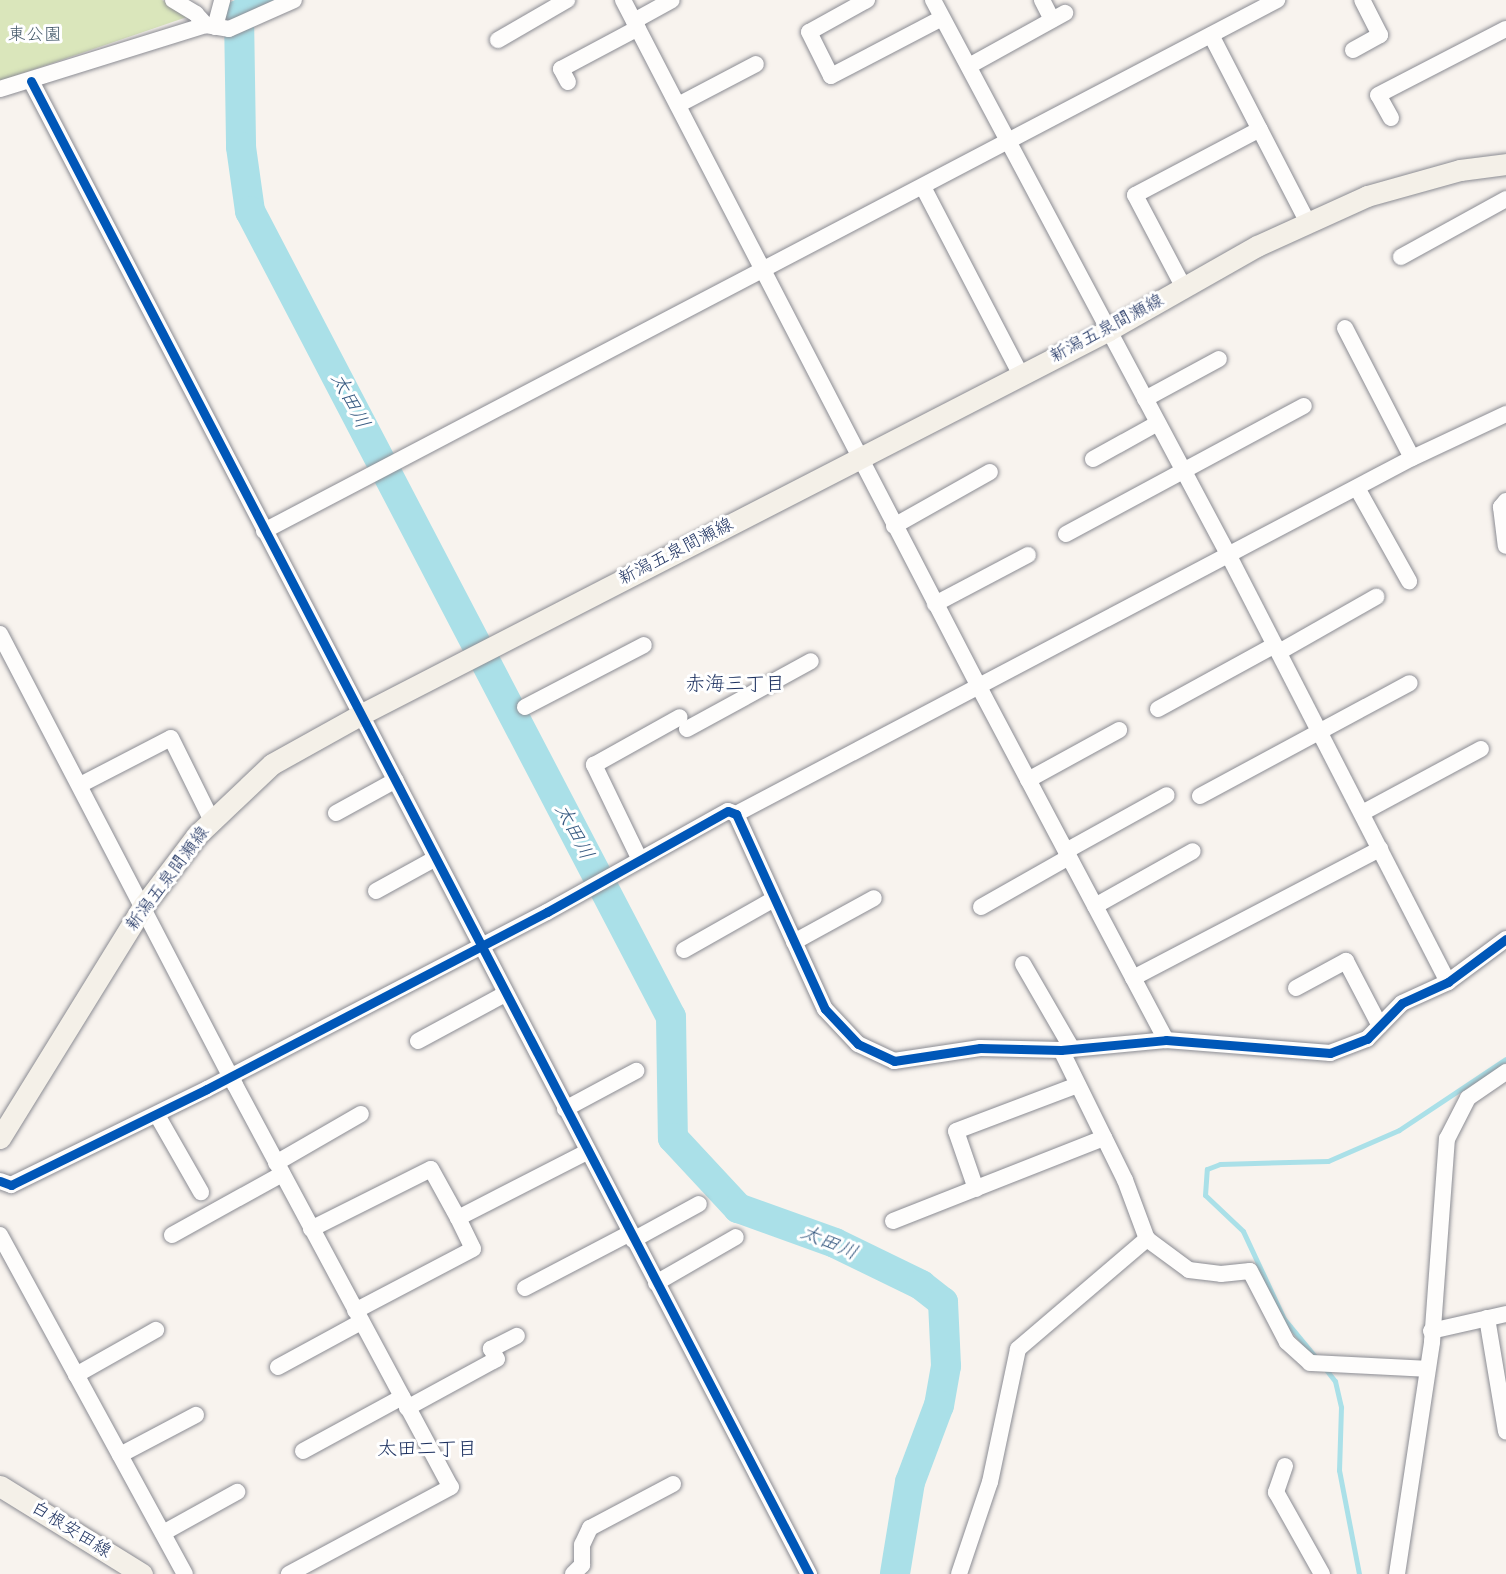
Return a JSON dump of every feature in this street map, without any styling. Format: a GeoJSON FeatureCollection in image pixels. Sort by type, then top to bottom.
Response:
{"type":"FeatureCollection","features":[{"type":"Feature","properties":{"kind":"main road","name":"新潟五泉間瀬線"},"geometry":{"type":"LineString","coordinates":[[0,1138],[144,905],[212,821],[272,764],[360,715],[1109,330],[1257,246],[1367,196],[1460,170],[1506,164]]}},
{"type":"Feature","properties":{"kind":"main road","name":"白根安田線"},"geometry":{"type":"LineString","coordinates":[[0,1486],[142,1574]]}},
{"type":"Feature","properties":{"kind":"street"},"geometry":{"type":"LineString","coordinates":[[173,0],[211,26]]}},
{"type":"Feature","properties":{"kind":"street"},"geometry":{"type":"LineString","coordinates":[[211,26],[222,0]]}},
{"type":"Feature","properties":{"kind":"street"},"geometry":{"type":"LineString","coordinates":[[0,89],[211,26],[229,29],[294,0]]}},
{"type":"Feature","properties":{"kind":"street"},"geometry":{"type":"LineString","coordinates":[[498,40],[567,0]]}},
{"type":"Feature","properties":{"kind":"street"},"geometry":{"type":"LineString","coordinates":[[623,0],[894,526],[1166,1040]]}},
{"type":"Feature","properties":{"kind":"street"},"geometry":{"type":"LineString","coordinates":[[568,82],[561,69],[672,0]]}},
{"type":"Feature","properties":{"kind":"street"},"geometry":{"type":"LineString","coordinates":[[867,0],[809,32],[831,76],[942,18]]}},
{"type":"Feature","properties":{"kind":"street"},"geometry":{"type":"LineString","coordinates":[[933,0],[1229,556],[1449,982]]}},
{"type":"Feature","properties":{"kind":"street"},"geometry":{"type":"LineString","coordinates":[[969,66],[1059,16],[1042,0]]}},
{"type":"Feature","properties":{"kind":"street"},"geometry":{"type":"LineString","coordinates":[[264,531],[1008,144],[1211,34],[1251,6],[1277,0]]}},
{"type":"Feature","properties":{"kind":"street"},"geometry":{"type":"LineString","coordinates":[[1353,50],[1380,34],[1362,0]]}},
{"type":"Feature","properties":{"kind":"street"},"geometry":{"type":"LineString","coordinates":[[1391,118],[1378,95],[1506,29]]}},
{"type":"Feature","properties":{"kind":"street"},"geometry":{"type":"LineString","coordinates":[[1211,34],[1308,223]]}},
{"type":"Feature","properties":{"kind":"street"},"geometry":{"type":"LineString","coordinates":[[678,105],[756,64]]}},
{"type":"Feature","properties":{"kind":"street"},"geometry":{"type":"LineString","coordinates":[[31,81],[360,715],[396,780],[587,1152],[809,1574]]}},
{"type":"Feature","properties":{"kind":"street"},"geometry":{"type":"LineString","coordinates":[[1184,288],[1135,195],[1260,129]]}},
{"type":"Feature","properties":{"kind":"street"},"geometry":{"type":"LineString","coordinates":[[923,187],[1021,375]]}},
{"type":"Feature","properties":{"kind":"street"},"geometry":{"type":"LineString","coordinates":[[1401,257],[1506,199]]}},
{"type":"Feature","properties":{"kind":"street"},"geometry":{"type":"LineString","coordinates":[[1345,328],[1413,458]]}},
{"type":"Feature","properties":{"kind":"street"},"geometry":{"type":"LineString","coordinates":[[1145,399],[1219,359]]}},
{"type":"Feature","properties":{"kind":"street"},"geometry":{"type":"LineString","coordinates":[[1066,534],[1183,469],[1304,406]]}},
{"type":"Feature","properties":{"kind":"street"},"geometry":{"type":"LineString","coordinates":[[736,814],[1413,458],[1506,414]]}},
{"type":"Feature","properties":{"kind":"street"},"geometry":{"type":"LineString","coordinates":[[1093,459],[1158,423]]}},
{"type":"Feature","properties":{"kind":"street"},"geometry":{"type":"LineString","coordinates":[[894,526],[990,472]]}},
{"type":"Feature","properties":{"kind":"street"},"geometry":{"type":"LineString","coordinates":[[1357,488],[1409,581]]}},
{"type":"Feature","properties":{"kind":"street"},"geometry":{"type":"LineString","coordinates":[[1506,501],[1501,507],[1506,546]]}},
{"type":"Feature","properties":{"kind":"street"},"geometry":{"type":"LineString","coordinates":[[935,604],[1028,555]]}},
{"type":"Feature","properties":{"kind":"street"},"geometry":{"type":"LineString","coordinates":[[1158,709],[1377,597]]}},
{"type":"Feature","properties":{"kind":"street"},"geometry":{"type":"LineString","coordinates":[[0,634],[144,905],[311,1229],[451,1487],[289,1574]]}},
{"type":"Feature","properties":{"kind":"street"},"geometry":{"type":"LineString","coordinates":[[525,708],[644,645]]}},
{"type":"Feature","properties":{"kind":"street"},"geometry":{"type":"LineString","coordinates":[[640,860],[594,765],[811,661]]}},
{"type":"Feature","properties":{"kind":"street"},"geometry":{"type":"LineString","coordinates":[[1200,796],[1410,683]]}},
{"type":"Feature","properties":{"kind":"street"},"geometry":{"type":"LineString","coordinates":[[1028,780],[1119,730]]}},
{"type":"Feature","properties":{"kind":"street"},"geometry":{"type":"LineString","coordinates":[[80,785],[171,738],[212,821]]}},
{"type":"Feature","properties":{"kind":"street"},"geometry":{"type":"LineString","coordinates":[[1362,813],[1481,749]]}},
{"type":"Feature","properties":{"kind":"street"},"geometry":{"type":"LineString","coordinates":[[336,813],[396,780]]}},
{"type":"Feature","properties":{"kind":"street"},"geometry":{"type":"LineString","coordinates":[[981,907],[1167,795]]}},
{"type":"Feature","properties":{"kind":"street"},"geometry":{"type":"LineString","coordinates":[[0,1181],[11,1185],[158,1115],[640,860],[728,811],[736,814],[825,1009],[858,1044],[894,1061],[980,1048],[1067,1049],[1166,1040],[1330,1053],[1368,1039],[1402,1003],[1449,982],[1506,939]]}},
{"type":"Feature","properties":{"kind":"street"},"geometry":{"type":"LineString","coordinates":[[1133,978],[1380,849]]}},
{"type":"Feature","properties":{"kind":"street"},"geometry":{"type":"LineString","coordinates":[[1095,906],[1193,851]]}},
{"type":"Feature","properties":{"kind":"street"},"geometry":{"type":"LineString","coordinates":[[376,891],[436,858]]}},
{"type":"Feature","properties":{"kind":"street"},"geometry":{"type":"LineString","coordinates":[[794,942],[874,898]]}},
{"type":"Feature","properties":{"kind":"street"},"geometry":{"type":"LineString","coordinates":[[684,950],[774,899]]}},
{"type":"Feature","properties":{"kind":"street"},"geometry":{"type":"LineString","coordinates":[[1296,988],[1346,961],[1380,1026]]}},
{"type":"Feature","properties":{"kind":"street"},"geometry":{"type":"LineString","coordinates":[[1023,964],[1067,1049],[1078,1084],[1147,1239],[1189,1270],[1221,1274],[1250,1271],[1287,1342],[1310,1363],[1427,1369]]}},
{"type":"Feature","properties":{"kind":"street"},"geometry":{"type":"LineString","coordinates":[[418,1041],[505,994]]}},
{"type":"Feature","properties":{"kind":"street"},"geometry":{"type":"LineString","coordinates":[[565,1109],[636,1071]]}},
{"type":"Feature","properties":{"kind":"street"},"geometry":{"type":"LineString","coordinates":[[1397,1574],[1427,1369],[1446,1139],[1468,1098],[1506,1072]]}},
{"type":"Feature","properties":{"kind":"street"},"geometry":{"type":"LineString","coordinates":[[976,1189],[956,1131],[1078,1084]]}},
{"type":"Feature","properties":{"kind":"street"},"geometry":{"type":"LineString","coordinates":[[172,1235],[361,1114]]}},
{"type":"Feature","properties":{"kind":"street"},"geometry":{"type":"LineString","coordinates":[[158,1115],[201,1192]]}},
{"type":"Feature","properties":{"kind":"street"},"geometry":{"type":"LineString","coordinates":[[893,1221],[1104,1138]]}},
{"type":"Feature","properties":{"kind":"street"},"geometry":{"type":"LineString","coordinates":[[458,1218],[587,1152]]}},
{"type":"Feature","properties":{"kind":"street"},"geometry":{"type":"LineString","coordinates":[[278,1366],[473,1249],[431,1169],[311,1229]]}},
{"type":"Feature","properties":{"kind":"street"},"geometry":{"type":"LineString","coordinates":[[525,1288],[699,1204]]}},
{"type":"Feature","properties":{"kind":"street"},"geometry":{"type":"LineString","coordinates":[[0,1235],[186,1574]]}},
{"type":"Feature","properties":{"kind":"street"},"geometry":{"type":"LineString","coordinates":[[656,1283],[736,1237]]}},
{"type":"Feature","properties":{"kind":"street"},"geometry":{"type":"LineString","coordinates":[[959,1574],[990,1482],[1018,1348],[1147,1239]]}},
{"type":"Feature","properties":{"kind":"street"},"geometry":{"type":"LineString","coordinates":[[1431,1331],[1506,1314]]}},
{"type":"Feature","properties":{"kind":"street"},"geometry":{"type":"LineString","coordinates":[[1487,1318],[1506,1431]]}},
{"type":"Feature","properties":{"kind":"street"},"geometry":{"type":"LineString","coordinates":[[76,1375],[156,1330]]}},
{"type":"Feature","properties":{"kind":"street"},"geometry":{"type":"LineString","coordinates":[[303,1451],[497,1359],[491,1350],[517,1336]]}},
{"type":"Feature","properties":{"kind":"street"},"geometry":{"type":"LineString","coordinates":[[120,1455],[196,1415]]}},
{"type":"Feature","properties":{"kind":"street"},"geometry":{"type":"LineString","coordinates":[[1285,1467],[1276,1492],[1322,1574]]}},
{"type":"Feature","properties":{"kind":"street"},"geometry":{"type":"LineString","coordinates":[[573,1574],[582,1565],[582,1545],[590,1528],[673,1484]]}},
{"type":"Feature","properties":{"kind":"street"},"geometry":{"type":"LineString","coordinates":[[163,1533],[237,1492]]}},
{"type":"Feature","properties":{"kind":"green space","name":"東公園"},"geometry":{"type":"Polygon","coordinates":[[[0,0],[162,0],[190,16],[0,81],[0,0]]]}},
{"type":"Feature","properties":{"kind":"waterway","name":"太田川"},"geometry":{"type":"LineString","coordinates":[[268,0],[239,15],[241,147],[250,211],[671,1017],[673,1138],[738,1208],[835,1243],[921,1285],[943,1302],[946,1366],[939,1405],[910,1482],[895,1574]]}},
{"type":"Feature","properties":{"kind":"waterway"},"geometry":{"type":"LineString","coordinates":[[1318,1360],[1284,1319],[1243,1231],[1205,1195],[1207,1169],[1220,1164],[1328,1161],[1399,1130],[1506,1059]]}},
{"type":"Feature","properties":{"kind":"waterway"},"geometry":{"type":"LineString","coordinates":[[1324,1367],[1335,1381],[1341,1407],[1339,1470],[1359,1574]]}},
{"type":"Feature","properties":{"kind":"cycle path"},"geometry":{"type":"LineString","coordinates":[[31,81],[809,1574]]}},
{"type":"Feature","properties":{"kind":"cycle path"},"geometry":{"type":"LineString","coordinates":[[0,1181],[11,1185],[207,1089],[547,912],[728,811],[736,814],[825,1009],[858,1044],[894,1061],[980,1048],[1061,1050],[1166,1040],[1330,1053],[1367,1039],[1402,1003],[1448,982],[1506,939]]}},
{"type":"Feature","properties":{"kind":"district","name":"赤海三丁目"},"geometry":{"type":"Point","coordinates":[735,684]}},
{"type":"Feature","properties":{"kind":"district","name":"太田二丁目"},"geometry":{"type":"Point","coordinates":[427,1449]}}]}
